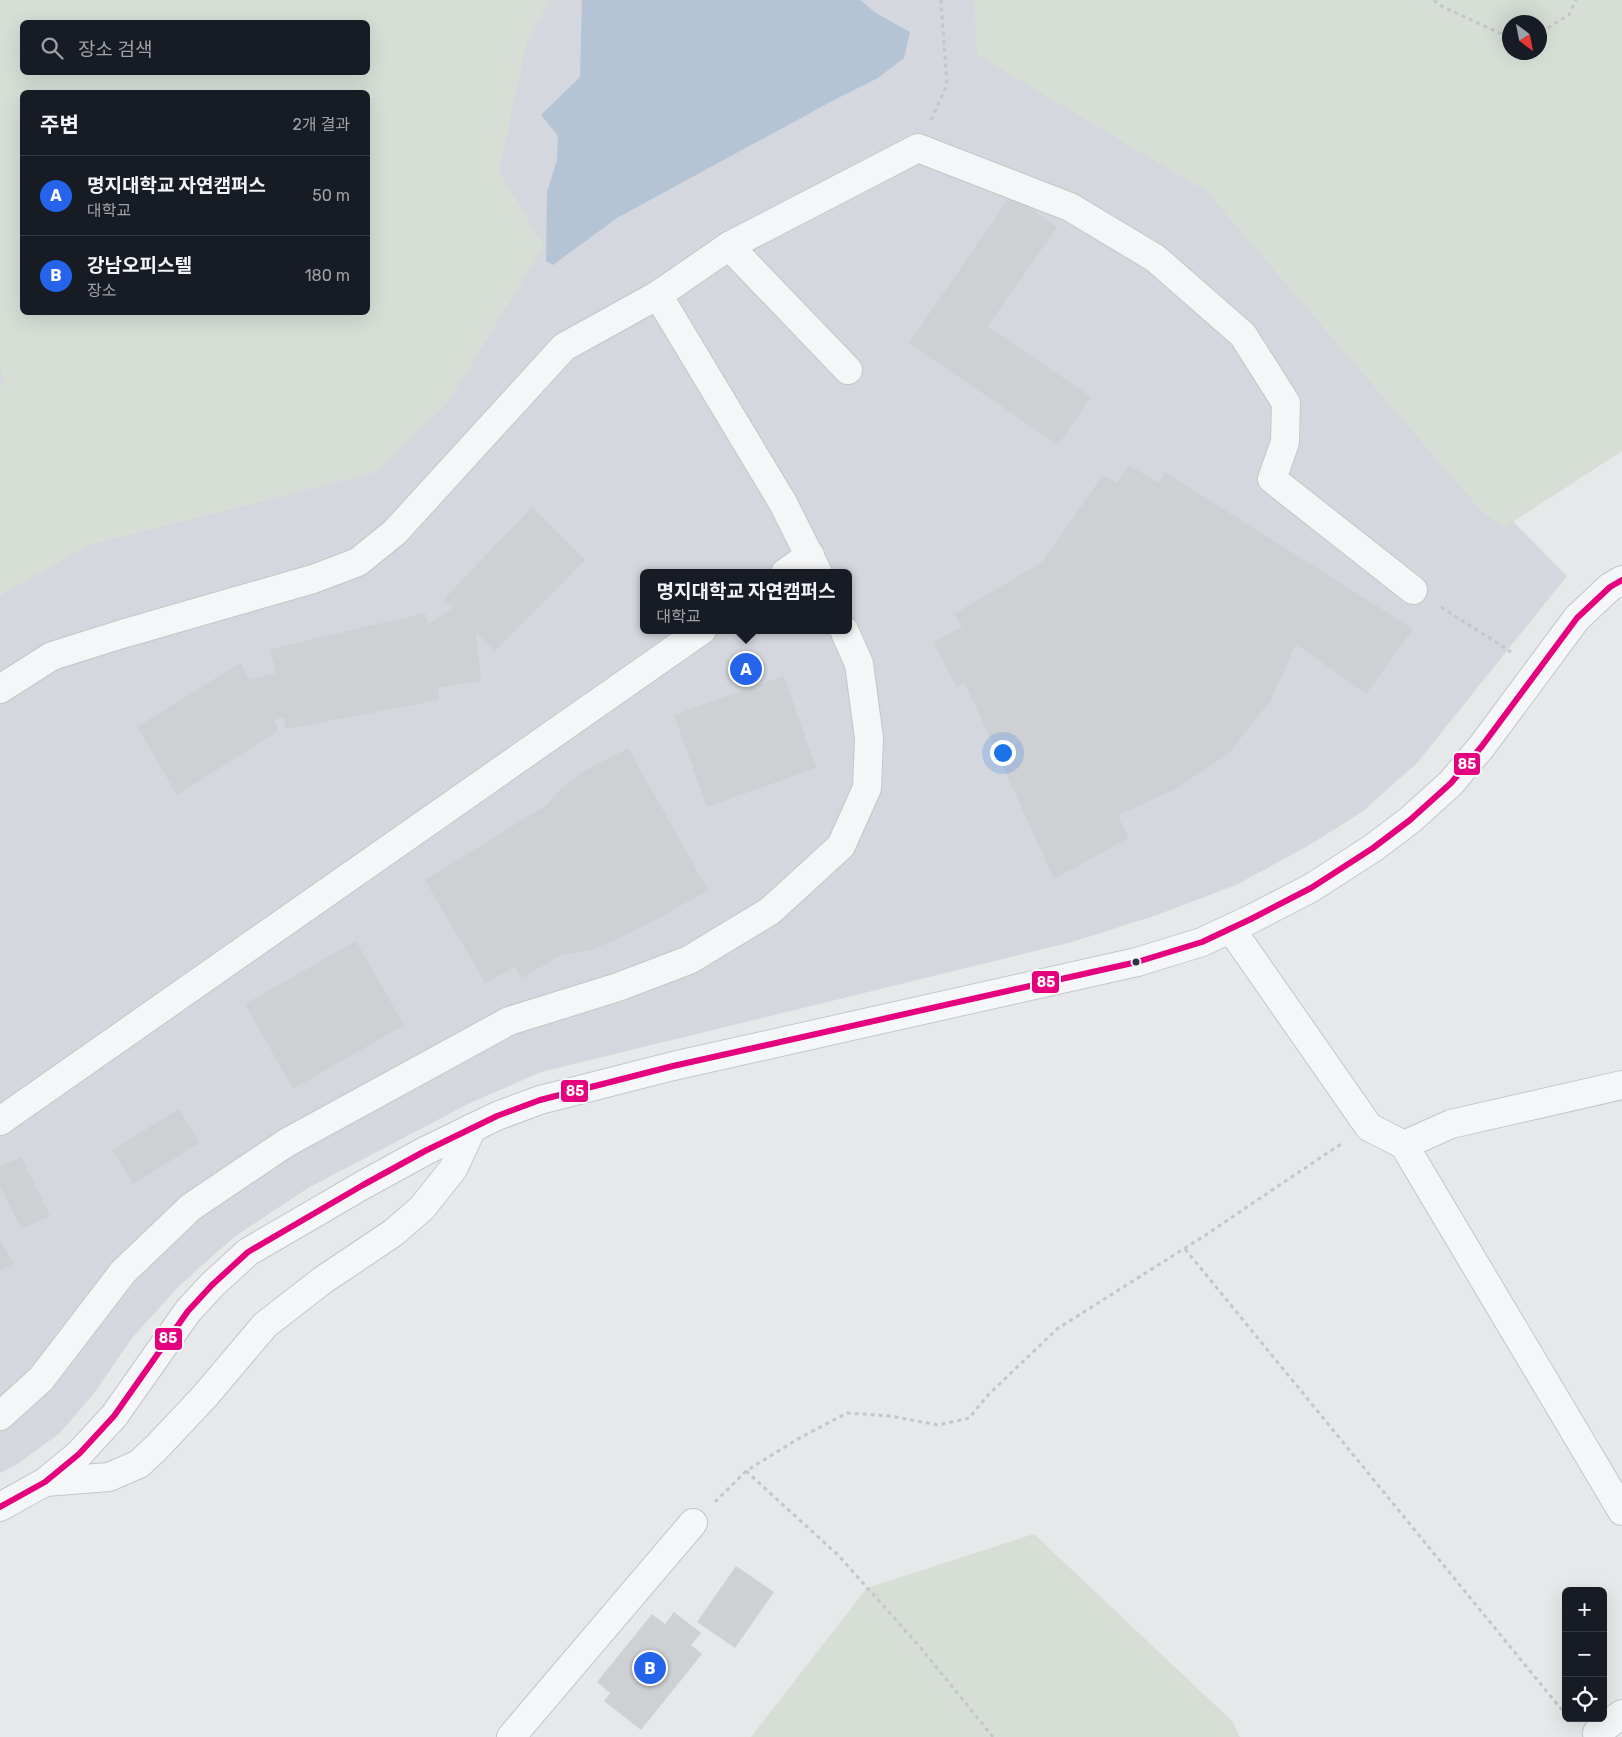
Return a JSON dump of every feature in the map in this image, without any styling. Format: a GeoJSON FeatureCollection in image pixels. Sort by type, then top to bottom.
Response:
{"type":"FeatureCollection","features":[{"type":"Feature","properties":{"kind":"street"},"geometry":{"type":"LineString","coordinates":[[0,689],[52,656],[313,579],[358,562],[395,532],[564,347],[658,295],[729,246],[918,148],[1070,207],[1155,258],[1243,335],[1286,403],[1285,442],[1272,479],[1413,590]]}},
{"type":"Feature","properties":{"kind":"street"},"geometry":{"type":"LineString","coordinates":[[729,246],[848,370]]}},
{"type":"Feature","properties":{"kind":"street"},"geometry":{"type":"LineString","coordinates":[[658,295],[783,503],[814,564],[798,569]]}},
{"type":"Feature","properties":{"kind":"street"},"geometry":{"type":"LineString","coordinates":[[0,1507],[45,1482],[79,1454],[114,1416],[188,1311],[212,1285],[248,1252],[363,1185],[497,1116],[540,1100],[673,1066],[1137,962],[1202,942],[1311,888],[1373,848],[1410,820],[1451,783],[1482,746],[1577,618],[1610,587],[1622,580]]}},
{"type":"Feature","properties":{"kind":"street"},"geometry":{"type":"LineString","coordinates":[[0,1121],[696,634]]}},
{"type":"Feature","properties":{"kind":"street"},"geometry":{"type":"LineString","coordinates":[[0,1416],[41,1379],[123,1272],[191,1207],[286,1143],[509,1022],[618,987],[689,960],[770,911],[841,846],[867,788],[869,738],[859,664],[846,634]]}},
{"type":"Feature","properties":{"kind":"street"},"geometry":{"type":"LineString","coordinates":[[1231,929],[1368,1127],[1404,1145],[1622,1511]]}},
{"type":"Feature","properties":{"kind":"street"},"geometry":{"type":"LineString","coordinates":[[1404,1145],[1450,1124],[1622,1085]]}},
{"type":"Feature","properties":{"kind":"street"},"geometry":{"type":"LineString","coordinates":[[45,1482],[109,1477],[139,1464],[205,1396],[265,1325],[323,1280],[393,1233],[422,1208],[453,1169],[472,1128]]}},
{"type":"Feature","properties":{"kind":"street"},"geometry":{"type":"LineString","coordinates":[[511,1737],[693,1523]]}},
{"type":"Feature","properties":{"kind":"street"},"geometry":{"type":"LineString","coordinates":[[1597,1733],[1622,1714]]}},
{"type":"Feature","properties":{"kind":"path"},"geometry":{"type":"LineString","coordinates":[[918,148],[946,85],[941,0]]}},
{"type":"Feature","properties":{"kind":"path"},"geometry":{"type":"LineString","coordinates":[[1434,0],[1439,5],[1502,34]]}},
{"type":"Feature","properties":{"kind":"path"},"geometry":{"type":"LineString","coordinates":[[1547,29],[1569,14],[1576,0]]}},
{"type":"Feature","properties":{"kind":"path"},"geometry":{"type":"LineString","coordinates":[[1413,590],[1538,669]]}},
{"type":"Feature","properties":{"kind":"path"},"geometry":{"type":"LineString","coordinates":[[693,1523],[746,1471],[796,1440],[847,1413],[891,1416],[938,1425],[969,1418],[989,1394],[1057,1329],[1184,1249],[1368,1127]]}},
{"type":"Feature","properties":{"kind":"path"},"geometry":{"type":"LineString","coordinates":[[1184,1249],[1562,1710]]}},
{"type":"Feature","properties":{"kind":"path"},"geometry":{"type":"LineString","coordinates":[[746,1471],[839,1556],[920,1647],[993,1737]]}},
{"type":"Feature","properties":{"kind":"shaded area"},"geometry":{"type":"Polygon","coordinates":[[[0,0],[1377,0],[1411,418],[1567,576],[1417,763],[1362,812],[1306,847],[1236,885],[1157,915],[1072,942],[541,1072],[470,1103],[308,1188],[234,1237],[179,1286],[132,1338],[95,1392],[60,1433],[16,1465],[0,1473],[0,0]]]}},
{"type":"Feature","properties":{"kind":"shaded area"},"geometry":{"type":"Polygon","coordinates":[[[0,0],[549,0],[526,45],[499,171],[544,246],[449,401],[377,472],[89,545],[0,596],[0,387],[4,383],[0,367],[0,0]]]}},
{"type":"Feature","properties":{"kind":"shaded area"},"geometry":{"type":"Polygon","coordinates":[[[974,0],[1622,0],[1622,451],[1505,527],[1483,513],[1206,191],[977,55],[974,0]]]}},
{"type":"Feature","properties":{"kind":"shaded area"},"geometry":{"type":"Polygon","coordinates":[[[1034,1534],[1232,1721],[1240,1737],[751,1737],[867,1588],[1034,1534]]]}},
{"type":"Feature","properties":{"kind":"water"},"geometry":{"type":"Polygon","coordinates":[[[582,0],[860,0],[876,13],[910,32],[904,58],[878,78],[617,218],[553,265],[546,261],[547,192],[557,160],[558,136],[541,115],[580,77],[582,0]]]}},
{"type":"Feature","properties":{"kind":"building"},"geometry":{"type":"Polygon","coordinates":[[[1011,195],[1057,227],[988,326],[1091,397],[1058,445],[909,343],[1011,195]]]}},
{"type":"Feature","properties":{"kind":"building"},"geometry":{"type":"Polygon","coordinates":[[[1129,465],[1158,483],[1165,472],[1413,629],[1366,694],[1296,644],[1271,700],[1228,754],[1174,790],[1118,815],[1128,838],[1054,879],[965,683],[957,687],[933,642],[962,627],[954,614],[1042,562],[1103,475],[1117,483],[1129,465]]]}},
{"type":"Feature","properties":{"kind":"building"},"geometry":{"type":"Polygon","coordinates":[[[532,507],[585,560],[495,651],[476,632],[481,681],[438,688],[439,700],[286,729],[284,717],[274,720],[278,731],[177,795],[137,727],[240,663],[250,680],[276,673],[270,649],[425,613],[428,624],[453,608],[444,599],[532,507]]]}},
{"type":"Feature","properties":{"kind":"building"},"geometry":{"type":"Polygon","coordinates":[[[784,676],[816,768],[707,807],[674,715],[784,676]]]}},
{"type":"Feature","properties":{"kind":"building"},"geometry":{"type":"Polygon","coordinates":[[[628,748],[708,890],[617,939],[590,950],[561,955],[522,978],[515,967],[485,983],[425,880],[548,804],[559,791],[579,774],[628,748]]]}},
{"type":"Feature","properties":{"kind":"building"},"geometry":{"type":"Polygon","coordinates":[[[356,941],[404,1025],[293,1089],[245,1004],[356,941]]]}},
{"type":"Feature","properties":{"kind":"building"},"geometry":{"type":"Polygon","coordinates":[[[179,1109],[199,1143],[133,1184],[112,1150],[179,1109]]]}},
{"type":"Feature","properties":{"kind":"building"},"geometry":{"type":"Polygon","coordinates":[[[21,1157],[50,1216],[21,1229],[0,1185],[0,1167],[21,1157]]]}},
{"type":"Feature","properties":{"kind":"building"},"geometry":{"type":"Polygon","coordinates":[[[0,1240],[14,1263],[0,1271],[0,1240]]]}},
{"type":"Feature","properties":{"kind":"building"},"geometry":{"type":"Polygon","coordinates":[[[736,1566],[774,1592],[735,1648],[697,1622],[736,1566]]]}},
{"type":"Feature","properties":{"kind":"building"},"geometry":{"type":"Polygon","coordinates":[[[674,1612],[701,1633],[691,1645],[702,1654],[641,1730],[604,1701],[610,1693],[597,1682],[652,1614],[665,1624],[674,1612]]]}},
{"type":"Feature","properties":{"kind":"transit line","name":"85"},"geometry":{"type":"LineString","coordinates":[[0,1507],[45,1482],[79,1454],[114,1416],[188,1311],[212,1285],[248,1252],[425,1151],[497,1116],[540,1100],[673,1066],[1137,962],[1202,942],[1311,888],[1373,848],[1410,820],[1451,783],[1482,746],[1577,618],[1610,587],[1622,580]]}},
{"type":"Feature","properties":{"kind":"place","name":"명지대학교 자연캠퍼스"},"geometry":{"type":"Point","coordinates":[746,669]}},
{"type":"Feature","properties":{"kind":"place","name":"강남오피스텔"},"geometry":{"type":"Point","coordinates":[650,1668]}}]}
